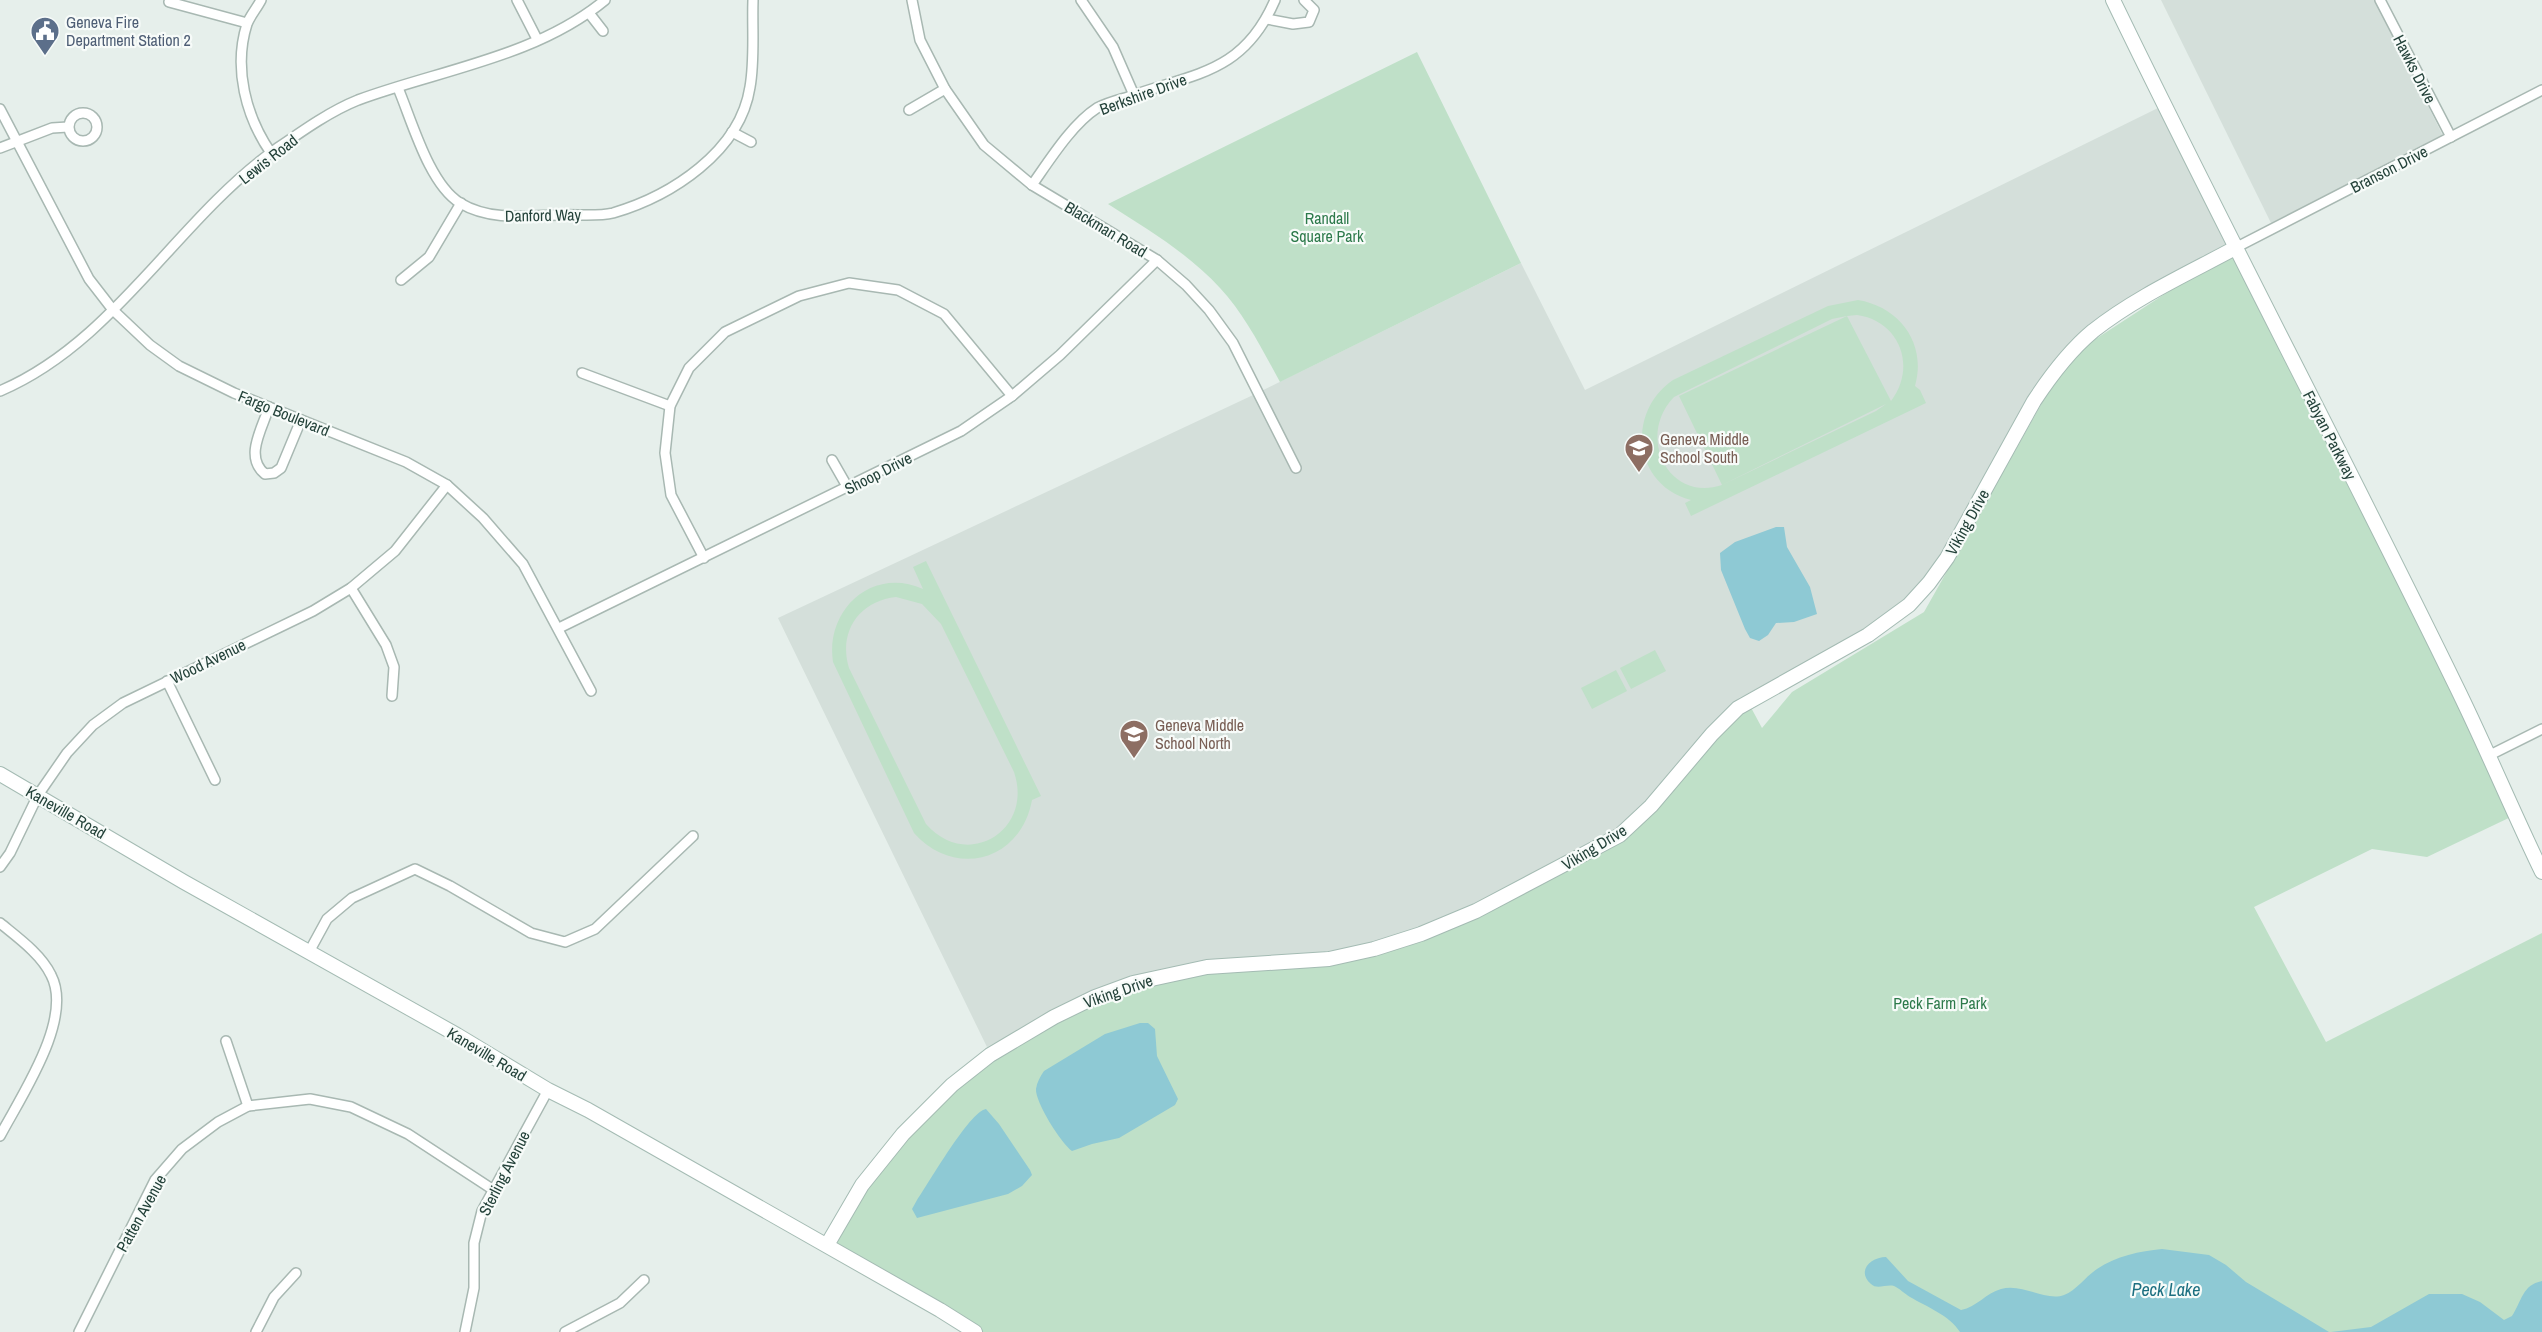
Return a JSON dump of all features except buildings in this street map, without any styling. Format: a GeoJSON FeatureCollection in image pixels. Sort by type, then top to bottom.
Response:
{"type":"FeatureCollection","features":[{"type":"Feature","properties":{"kind":"main road","name":"Fabyan Parkway"},"geometry":{"type":"LineString","coordinates":[[2113,0],[2190,159],[2237,247],[2457,688],[2542,872]]}},
{"type":"Feature","properties":{"kind":"main road","name":"Viking Drive"},"geometry":{"type":"LineString","coordinates":[[827,1245],[862,1185],[903,1134],[952,1086],[990,1055],[1054,1017],[1095,997],[1133,983],[1155,978],[1207,967],[1329,959],[1374,949],[1412,937],[1476,911],[1620,835],[1651,806],[1737,708],[1893,619],[1929,583],[1947,558],[2034,401],[2070,353],[2093,331],[2122,310],[2237,247]]}},
{"type":"Feature","properties":{"kind":"main road","name":"Kaneville Road"},"geometry":{"type":"LineString","coordinates":[[0,774],[184,882],[457,1035],[548,1090],[588,1110],[827,1245],[975,1332]]}},
{"type":"Feature","properties":{"kind":"street"},"geometry":{"type":"LineString","coordinates":[[261,0],[248,23],[242,54],[243,87],[257,133],[271,153]]}},
{"type":"Feature","properties":{"kind":"street"},"geometry":{"type":"LineString","coordinates":[[517,0],[537,39]]}},
{"type":"Feature","properties":{"kind":"street","name":"Lewis Road"},"geometry":{"type":"LineString","coordinates":[[0,391],[26,380],[45,367],[113,309],[216,202],[271,153],[356,101],[484,62],[589,13],[605,0]]}},
{"type":"Feature","properties":{"kind":"street","name":"Danford Way"},"geometry":{"type":"LineString","coordinates":[[398,88],[430,164],[444,188],[460,203],[500,217],[611,213],[660,195],[707,164],[732,132],[750,88],[753,0]]}},
{"type":"Feature","properties":{"kind":"street","name":"Blackman Road"},"geometry":{"type":"LineString","coordinates":[[912,0],[920,40],[945,89],[984,145],[1032,185],[1157,260],[1186,285],[1209,310],[1233,343],[1296,468]]}},
{"type":"Feature","properties":{"kind":"street"},"geometry":{"type":"LineString","coordinates":[[1081,0],[1113,47],[1134,95]]}},
{"type":"Feature","properties":{"kind":"street","name":"Berkshire Drive"},"geometry":{"type":"LineString","coordinates":[[1032,185],[1065,138],[1097,108],[1217,68],[1248,44],[1267,19],[1275,0]]}},
{"type":"Feature","properties":{"kind":"street"},"geometry":{"type":"LineString","coordinates":[[1267,19],[1293,24],[1309,22],[1314,10],[1304,0]]}},
{"type":"Feature","properties":{"kind":"street","name":"Hawks Drive"},"geometry":{"type":"LineString","coordinates":[[2380,0],[2451,137]]}},
{"type":"Feature","properties":{"kind":"street"},"geometry":{"type":"LineString","coordinates":[[169,2],[248,23]]}},
{"type":"Feature","properties":{"kind":"street"},"geometry":{"type":"LineString","coordinates":[[589,13],[603,32]]}},
{"type":"Feature","properties":{"kind":"street"},"geometry":{"type":"LineString","coordinates":[[909,110],[945,89]]}},
{"type":"Feature","properties":{"kind":"street","name":"Branson Drive"},"geometry":{"type":"LineString","coordinates":[[2237,247],[2542,90]]}},
{"type":"Feature","properties":{"kind":"street","name":"Fargo Boulevard"},"geometry":{"type":"LineString","coordinates":[[0,109],[89,279],[113,309],[150,345],[179,366],[234,393],[406,462],[447,485],[483,518],[523,564],[591,691]]}},
{"type":"Feature","properties":{"kind":"street"},"geometry":{"type":"LineString","coordinates":[[0,148],[52,128],[68,126]]}},
{"type":"Feature","properties":{"kind":"street"},"geometry":{"type":"LineString","coordinates":[[732,132],[751,142]]}},
{"type":"Feature","properties":{"kind":"street"},"geometry":{"type":"LineString","coordinates":[[401,280],[429,257],[460,203]]}},
{"type":"Feature","properties":{"kind":"street","name":"Shoop Drive"},"geometry":{"type":"LineString","coordinates":[[559,628],[848,488],[961,430],[1012,396],[1060,355],[1157,260]]}},
{"type":"Feature","properties":{"kind":"street"},"geometry":{"type":"LineString","coordinates":[[704,558],[671,495],[665,453],[670,406],[689,368],[725,332],[799,296],[849,283],[897,290],[945,314],[1012,396]]}},
{"type":"Feature","properties":{"kind":"street"},"geometry":{"type":"LineString","coordinates":[[582,373],[670,406]]}},
{"type":"Feature","properties":{"kind":"street"},"geometry":{"type":"LineString","coordinates":[[269,407],[254,453],[257,467],[265,474],[274,473],[281,468],[301,420]]}},
{"type":"Feature","properties":{"kind":"street"},"geometry":{"type":"LineString","coordinates":[[832,460],[848,488]]}},
{"type":"Feature","properties":{"kind":"street","name":"Wood Avenue"},"geometry":{"type":"LineString","coordinates":[[0,867],[10,853],[38,795],[67,753],[93,725],[123,703],[313,611],[351,588],[395,551],[447,485]]}},
{"type":"Feature","properties":{"kind":"street"},"geometry":{"type":"LineString","coordinates":[[351,588],[390,656],[394,667],[392,696]]}},
{"type":"Feature","properties":{"kind":"street"},"geometry":{"type":"LineString","coordinates":[[167,681],[215,780]]}},
{"type":"Feature","properties":{"kind":"street"},"geometry":{"type":"LineString","coordinates":[[2488,756],[2542,729]]}},
{"type":"Feature","properties":{"kind":"street"},"geometry":{"type":"LineString","coordinates":[[309,952],[327,919],[352,898],[415,869],[450,886],[531,933],[565,942],[595,929],[693,836]]}},
{"type":"Feature","properties":{"kind":"street"},"geometry":{"type":"LineString","coordinates":[[0,923],[28,947],[52,975],[58,1007],[51,1036],[0,1136]]}},
{"type":"Feature","properties":{"kind":"street"},"geometry":{"type":"LineString","coordinates":[[226,1041],[248,1106]]}},
{"type":"Feature","properties":{"kind":"street","name":"Sterling Avenue"},"geometry":{"type":"LineString","coordinates":[[465,1332],[474,1288],[474,1243],[482,1211],[548,1090]]}},
{"type":"Feature","properties":{"kind":"street","name":"Patten Avenue"},"geometry":{"type":"LineString","coordinates":[[78,1332],[155,1180],[182,1149],[218,1122],[248,1106],[310,1099],[351,1107],[408,1134],[492,1189]]}},
{"type":"Feature","properties":{"kind":"street"},"geometry":{"type":"LineString","coordinates":[[256,1332],[274,1297],[296,1273]]}},
{"type":"Feature","properties":{"kind":"street"},"geometry":{"type":"LineString","coordinates":[[565,1332],[621,1303],[644,1280]]}},
{"type":"Feature","properties":{"kind":"shaded area"},"geometry":{"type":"Polygon","coordinates":[[[2161,0],[2375,0],[2443,136],[2271,223],[2161,0]]]}},
{"type":"Feature","properties":{"kind":"shaded area"},"geometry":{"type":"Polygon","coordinates":[[[2160,107],[2229,245],[2116,309],[2053,366],[1947,551],[1912,597],[1865,633],[1739,698],[1716,720],[1647,803],[1625,825],[1488,900],[1420,930],[1359,947],[1267,959],[1036,1021],[987,1047],[778,618],[1251,396],[1521,263],[1585,390],[2160,107]]]}},
{"type":"Feature","properties":{"kind":"green space","name":"Randall Square Park"},"geometry":{"type":"Polygon","coordinates":[[[1417,52],[1521,263],[1280,382],[1245,321],[1229,298],[1208,275],[1152,232],[1108,204],[1417,52]]]}},
{"type":"Feature","properties":{"kind":"green space","name":"Peck Farm Park"},"geometry":{"type":"Polygon","coordinates":[[[2237,247],[2515,815],[2427,857],[2372,849],[2254,907],[2326,1042],[2542,933],[2542,1332],[975,1332],[827,1245],[862,1185],[990,1055],[1133,983],[1329,959],[1421,934],[1620,835],[1748,702],[1762,728],[1792,692],[1924,612],[2068,357],[2237,247]]]}},
{"type":"Feature","properties":{"kind":"green space"},"geometry":{"type":"Polygon","coordinates":[[[1858,300],[1886,310],[1898,319],[1913,342],[1918,371],[1915,386],[1920,390],[1926,403],[1691,516],[1685,503],[1691,500],[1672,492],[1657,479],[1647,464],[1643,446],[1643,428],[1648,410],[1658,394],[1673,380],[1828,306],[1858,300]],[[1857,315],[1847,316],[1891,401],[1899,388],[1903,374],[1900,348],[1894,336],[1884,326],[1872,319],[1857,315]],[[1847,316],[1832,319],[1674,397],[1663,413],[1658,430],[1658,447],[1664,462],[1673,475],[1686,484],[1703,488],[1722,485],[1679,396],[1847,316]],[[1886,404],[1722,485],[1876,411],[1886,404]]]}},
{"type":"Feature","properties":{"kind":"green space"},"geometry":{"type":"Polygon","coordinates":[[[926,561],[1041,796],[1032,800],[1025,821],[1015,837],[1001,849],[984,857],[966,859],[948,856],[930,847],[914,833],[833,662],[832,643],[837,625],[845,610],[856,597],[870,588],[886,583],[904,583],[923,589],[913,567],[926,561]],[[896,597],[872,605],[854,620],[846,642],[846,655],[849,668],[926,824],[942,838],[960,844],[977,844],[993,838],[1006,827],[1014,812],[1018,793],[1014,772],[941,624],[922,604],[896,597]]]}},
{"type":"Feature","properties":{"kind":"green space"},"geometry":{"type":"Polygon","coordinates":[[[1655,650],[1666,671],[1631,689],[1620,668],[1655,650]]]}},
{"type":"Feature","properties":{"kind":"green space"},"geometry":{"type":"Polygon","coordinates":[[[1616,670],[1627,691],[1592,709],[1581,688],[1616,670]]]}},
{"type":"Feature","properties":{"kind":"water"},"geometry":{"type":"Polygon","coordinates":[[[1776,527],[1784,527],[1787,547],[1810,587],[1817,614],[1794,622],[1776,623],[1768,635],[1759,641],[1750,638],[1745,629],[1721,570],[1720,553],[1735,542],[1776,527]]]}},
{"type":"Feature","properties":{"kind":"water"},"geometry":{"type":"Polygon","coordinates":[[[1140,1023],[1148,1023],[1155,1029],[1157,1056],[1178,1099],[1175,1105],[1119,1138],[1072,1151],[1056,1131],[1040,1103],[1036,1089],[1040,1077],[1044,1071],[1105,1034],[1140,1023]]]}},
{"type":"Feature","properties":{"kind":"water"},"geometry":{"type":"Polygon","coordinates":[[[986,1109],[999,1124],[1032,1175],[1022,1186],[1008,1194],[917,1218],[912,1209],[917,1200],[960,1135],[979,1113],[986,1109]]]}},
{"type":"Feature","properties":{"kind":"water","name":"Peck Lake"},"geometry":{"type":"Polygon","coordinates":[[[2162,1249],[2209,1255],[2226,1265],[2246,1282],[2329,1332],[1960,1332],[1950,1321],[1894,1286],[1873,1286],[1865,1274],[1871,1262],[1886,1257],[1908,1281],[1961,1310],[2001,1289],[2018,1288],[2057,1297],[2064,1295],[2097,1269],[2120,1257],[2162,1249]]]}},
{"type":"Feature","properties":{"kind":"water"},"geometry":{"type":"Polygon","coordinates":[[[2542,1281],[2542,1332],[2331,1332],[2371,1327],[2429,1294],[2462,1294],[2480,1302],[2504,1320],[2512,1316],[2526,1290],[2542,1281]]]}},
{"type":"Feature","properties":{"kind":"place","name":"Geneva Fire Department Station 2"},"geometry":{"type":"Point","coordinates":[45,56]}},
{"type":"Feature","properties":{"kind":"place","name":"Geneva Middle School South"},"geometry":{"type":"Point","coordinates":[1639,474]}},
{"type":"Feature","properties":{"kind":"place","name":"Geneva Middle School North"},"geometry":{"type":"Point","coordinates":[1134,760]}}]}
